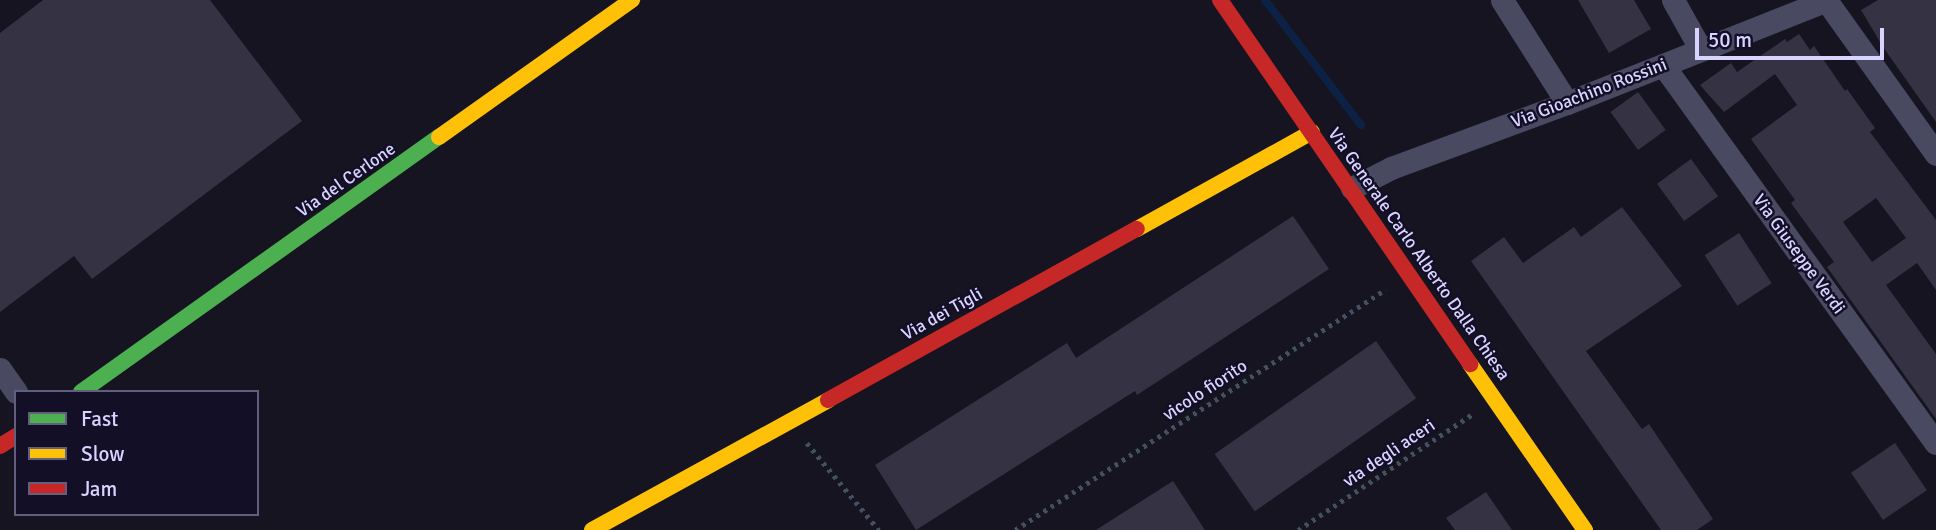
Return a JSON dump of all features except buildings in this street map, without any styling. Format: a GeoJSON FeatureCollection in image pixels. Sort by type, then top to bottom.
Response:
{"type":"FeatureCollection","features":[{"type":"Feature","properties":{"kind":"street","name":"Via del Cerlone"},"geometry":{"type":"LineString","coordinates":[[84,390],[632,0]]}},
{"type":"Feature","properties":{"kind":"street","name":"Via Generale Carlo Alberto Dalla Chiesa"},"geometry":{"type":"LineString","coordinates":[[1220,0],[1585,530]]}},
{"type":"Feature","properties":{"kind":"street"},"geometry":{"type":"LineString","coordinates":[[1502,0],[1567,103]]}},
{"type":"Feature","properties":{"kind":"street"},"geometry":{"type":"LineString","coordinates":[[1673,0],[1701,50]]}},
{"type":"Feature","properties":{"kind":"street"},"geometry":{"type":"LineString","coordinates":[[1827,0],[1936,154]]}},
{"type":"Feature","properties":{"kind":"street","name":"Via Gioachino Rossini"},"geometry":{"type":"LineString","coordinates":[[1352,188],[1391,168],[1567,103],[1827,0]]}},
{"type":"Feature","properties":{"kind":"street","name":"Via Giuseppe Verdi"},"geometry":{"type":"LineString","coordinates":[[1663,65],[1936,443]]}},
{"type":"Feature","properties":{"kind":"street","name":"Via dei Tigli"},"geometry":{"type":"LineString","coordinates":[[592,530],[1312,132]]}},
{"type":"Feature","properties":{"kind":"street"},"geometry":{"type":"LineString","coordinates":[[0,369],[15,390]]}},
{"type":"Feature","properties":{"kind":"path","name":"vicolo fiorito"},"geometry":{"type":"LineString","coordinates":[[1015,530],[1410,273]]}},
{"type":"Feature","properties":{"kind":"path","name":"via degli aceri"},"geometry":{"type":"LineString","coordinates":[[1298,530],[1496,399]]}},
{"type":"Feature","properties":{"kind":"path"},"geometry":{"type":"LineString","coordinates":[[789,421],[878,530]]}},
{"type":"Feature","properties":{"kind":"waterway"},"geometry":{"type":"LineString","coordinates":[[1265,0],[1361,125]]}},
{"type":"Feature","properties":{"kind":"traffic: fast"},"geometry":{"type":"LineString","coordinates":[[84,390],[439,137]]}},
{"type":"Feature","properties":{"kind":"traffic: slow"},"geometry":{"type":"LineString","coordinates":[[439,137],[632,0]]}},
{"type":"Feature","properties":{"kind":"traffic: slow"},"geometry":{"type":"LineString","coordinates":[[1137,229],[1312,132]]}},
{"type":"Feature","properties":{"kind":"traffic: slow"},"geometry":{"type":"LineString","coordinates":[[1470,364],[1585,530]]}},
{"type":"Feature","properties":{"kind":"traffic: slow"},"geometry":{"type":"LineString","coordinates":[[592,530],[828,400]]}},
{"type":"Feature","properties":{"kind":"traffic: jam"},"geometry":{"type":"LineString","coordinates":[[1220,0],[1470,364]]}},
{"type":"Feature","properties":{"kind":"traffic: jam"},"geometry":{"type":"LineString","coordinates":[[828,400],[1137,229]]}},
{"type":"Feature","properties":{"kind":"traffic: jam"},"geometry":{"type":"LineString","coordinates":[[0,446],[14,437]]}}]}
